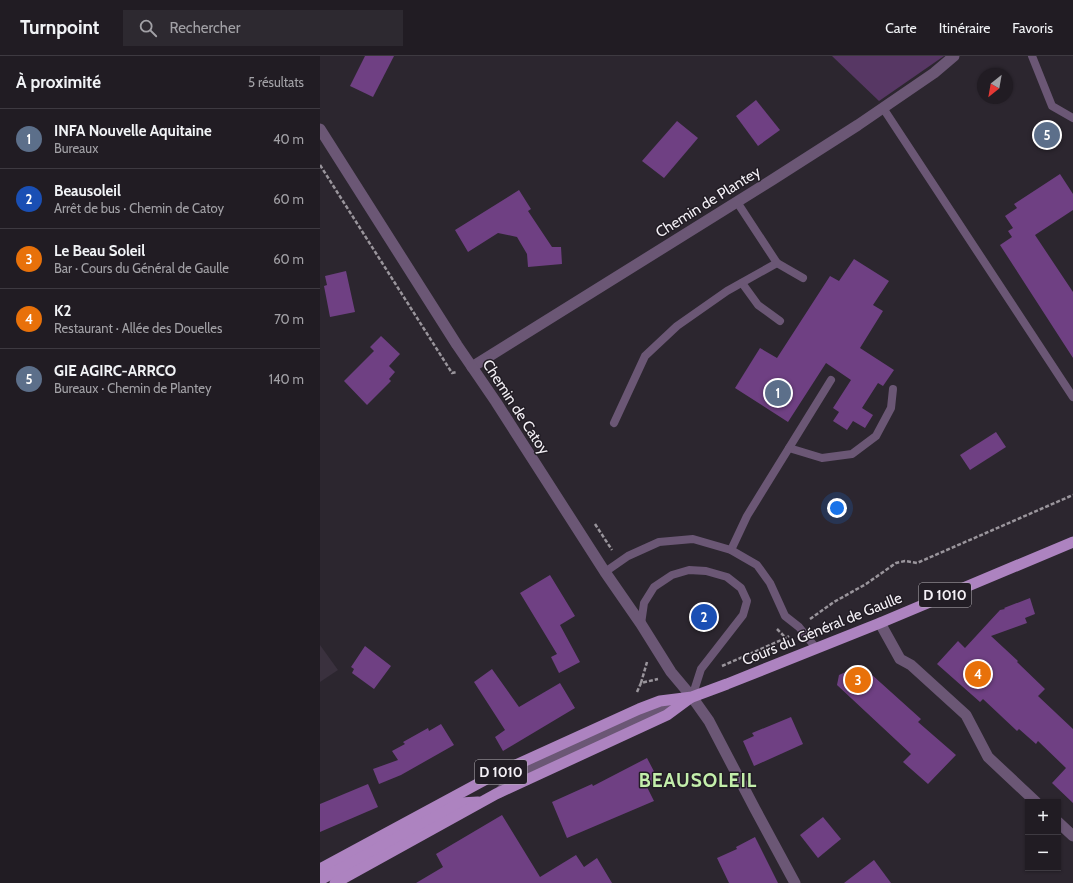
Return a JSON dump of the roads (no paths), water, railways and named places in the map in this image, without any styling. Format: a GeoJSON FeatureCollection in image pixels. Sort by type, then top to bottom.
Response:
{"type":"FeatureCollection","features":[{"type":"Feature","properties":{"kind":"main road","name":"Cours du Général de Gaulle"},"geometry":{"type":"LineString","coordinates":[[330,876],[494,775],[639,709],[660,701],[692,697],[727,684],[1073,542]]}},
{"type":"Feature","properties":{"kind":"main road","name":"Cours du Général de Gaulle"},"geometry":{"type":"LineString","coordinates":[[330,876],[500,792],[667,715],[692,697]]}},
{"type":"Feature","properties":{"kind":"main road"},"geometry":{"type":"LineString","coordinates":[[320,880],[330,876]]}},
{"type":"Feature","properties":{"kind":"street","name":"Chemin de Plantey"},"geometry":{"type":"LineString","coordinates":[[472,367],[851,129],[934,73],[954,56]]}},
{"type":"Feature","properties":{"kind":"street","name":"Chemin de Catoy"},"geometry":{"type":"LineString","coordinates":[[320,129],[472,367],[671,672],[692,697],[718,735],[755,809],[795,883]]}},
{"type":"Feature","properties":{"kind":"street"},"geometry":{"type":"LineString","coordinates":[[880,622],[900,659],[911,665],[966,715],[988,757],[1033,799]]}},
{"type":"Feature","properties":{"kind":"street"},"geometry":{"type":"LineString","coordinates":[[1061,825],[1073,836]]}},
{"type":"Feature","properties":{"kind":"lane"},"geometry":{"type":"LineString","coordinates":[[1032,56],[1052,106],[1073,118]]}},
{"type":"Feature","properties":{"kind":"lane"},"geometry":{"type":"LineString","coordinates":[[883,108],[1073,397]]}},
{"type":"Feature","properties":{"kind":"lane"},"geometry":{"type":"LineString","coordinates":[[737,202],[776,263],[803,278]]}},
{"type":"Feature","properties":{"kind":"lane"},"geometry":{"type":"LineString","coordinates":[[614,423],[645,356],[677,326],[727,291],[776,263]]}},
{"type":"Feature","properties":{"kind":"lane"},"geometry":{"type":"LineString","coordinates":[[742,283],[758,305],[780,321]]}},
{"type":"Feature","properties":{"kind":"lane"},"geometry":{"type":"LineString","coordinates":[[731,550],[747,516],[831,380]]}},
{"type":"Feature","properties":{"kind":"lane"},"geometry":{"type":"LineString","coordinates":[[789,448],[822,458],[852,454],[876,436],[891,408],[893,389]]}},
{"type":"Feature","properties":{"kind":"lane"},"geometry":{"type":"LineString","coordinates":[[606,572],[628,556],[659,542],[693,540],[731,550],[757,565],[770,583],[785,616],[799,628],[816,648]]}},
{"type":"Feature","properties":{"kind":"lane"},"geometry":{"type":"LineString","coordinates":[[641,624],[644,603],[654,587],[672,575],[689,570],[706,571],[727,577],[741,588],[747,601],[743,615],[701,669],[692,697]]}},
{"type":"Feature","properties":{"kind":"place","name":"GIE AGIRC-ARRCO"},"geometry":{"type":"Point","coordinates":[1047,135]}},
{"type":"Feature","properties":{"kind":"place","name":"INFA Nouvelle Aquitaine"},"geometry":{"type":"Point","coordinates":[778,393]}},
{"type":"Feature","properties":{"kind":"place","name":"Beausoleil"},"geometry":{"type":"Point","coordinates":[704,617]}},
{"type":"Feature","properties":{"kind":"place","name":"K2"},"geometry":{"type":"Point","coordinates":[978,674]}},
{"type":"Feature","properties":{"kind":"place","name":"Le Beau Soleil"},"geometry":{"type":"Point","coordinates":[858,680]}},
{"type":"Feature","properties":{"kind":"district","name":"BEAUSOLEIL"},"geometry":{"type":"Point","coordinates":[698,780]}}]}
